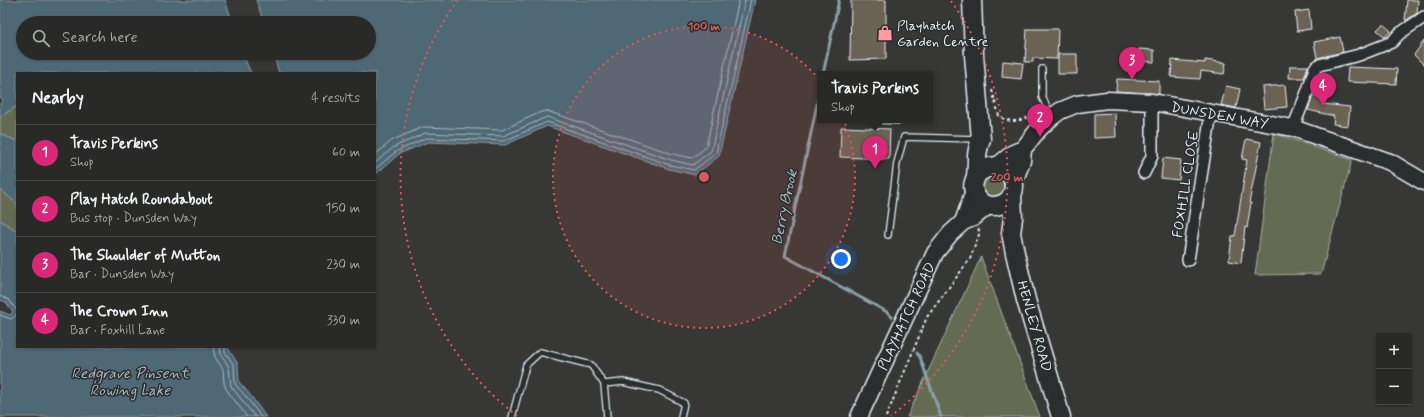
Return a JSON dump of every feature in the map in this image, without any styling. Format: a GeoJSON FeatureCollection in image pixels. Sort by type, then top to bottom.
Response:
{"type":"FeatureCollection","features":[{"type":"Feature","properties":{"kind":"main road"},"geometry":{"type":"LineString","coordinates":[[972,0],[975,71],[981,140],[977,152],[975,183],[979,200],[989,206],[1005,203],[1013,189],[1012,178],[1006,170],[996,166],[984,168],[975,183]]}},
{"type":"Feature","properties":{"kind":"main road"},"geometry":{"type":"LineString","coordinates":[[981,140],[996,166]]}},
{"type":"Feature","properties":{"kind":"main road","name":"HENLEY ROAD"},"geometry":{"type":"LineString","coordinates":[[1013,189],[1013,218],[1011,233],[1026,300],[1061,417]]}},
{"type":"Feature","properties":{"kind":"main road","name":"HENLEY ROAD"},"geometry":{"type":"LineString","coordinates":[[989,206],[1011,233]]}},
{"type":"Feature","properties":{"kind":"street"},"geometry":{"type":"LineString","coordinates":[[1293,128],[1315,68],[1319,65],[1359,55],[1392,42],[1399,34],[1424,17]]}},
{"type":"Feature","properties":{"kind":"street","name":"DUNSDEN WAY"},"geometry":{"type":"LineString","coordinates":[[996,166],[1023,149],[1050,113],[1060,111],[1077,104],[1107,100],[1152,102],[1293,128],[1390,162],[1424,182]]}},
{"type":"Feature","properties":{"kind":"street"},"geometry":{"type":"LineString","coordinates":[[1144,173],[1152,156],[1152,102]]}},
{"type":"Feature","properties":{"kind":"street","name":"FOXHILL CLOSE"},"geometry":{"type":"LineString","coordinates":[[1188,260],[1211,113]]}},
{"type":"Feature","properties":{"kind":"street","name":"DUNSDEN WAY"},"geometry":{"type":"LineString","coordinates":[[1013,189],[1022,161],[1023,149]]}},
{"type":"Feature","properties":{"kind":"street","name":"PLAYHATCH ROAD"},"geometry":{"type":"LineString","coordinates":[[968,220],[975,183]]}},
{"type":"Feature","properties":{"kind":"street","name":"PLAYHATCH ROAD"},"geometry":{"type":"LineString","coordinates":[[859,417],[935,253],[950,234],[989,206]]}},
{"type":"Feature","properties":{"kind":"lane"},"geometry":{"type":"LineString","coordinates":[[1042,70],[1042,97],[1050,113]]}},
{"type":"Feature","properties":{"kind":"lane"},"geometry":{"type":"LineString","coordinates":[[888,235],[897,163],[904,137],[981,140]]}},
{"type":"Feature","properties":{"kind":"lane"},"geometry":{"type":"LineString","coordinates":[[512,417],[526,365],[540,352],[591,365],[604,384],[607,417]]}},
{"type":"Feature","properties":{"kind":"lane"},"geometry":{"type":"LineString","coordinates":[[604,384],[623,382],[659,390],[684,403],[681,417]]}},
{"type":"Feature","properties":{"kind":"path"},"geometry":{"type":"LineString","coordinates":[[975,71],[990,85],[999,116],[1010,122],[1050,113]]}},
{"type":"Feature","properties":{"kind":"path"},"geometry":{"type":"LineString","coordinates":[[886,417],[927,317],[970,259],[980,232],[968,220]]}},
{"type":"Feature","properties":{"kind":"green space"},"geometry":{"type":"Polygon","coordinates":[[[16,107],[16,141],[0,134],[0,117],[16,107]]]}},
{"type":"Feature","properties":{"kind":"green space"},"geometry":{"type":"Polygon","coordinates":[[[1274,133],[1352,160],[1321,274],[1255,275],[1274,133]]]}},
{"type":"Feature","properties":{"kind":"green space"},"geometry":{"type":"Polygon","coordinates":[[[989,176],[997,176],[1004,183],[1004,191],[997,198],[989,198],[982,191],[982,183],[989,176]]]}},
{"type":"Feature","properties":{"kind":"green space"},"geometry":{"type":"Polygon","coordinates":[[[0,189],[16,203],[16,230],[0,220],[0,189]]]}},
{"type":"Feature","properties":{"kind":"green space"},"geometry":{"type":"Polygon","coordinates":[[[981,257],[1040,417],[907,417],[981,257]]]}},
{"type":"Feature","properties":{"kind":"water"},"geometry":{"type":"Polygon","coordinates":[[[0,0],[225,0],[231,16],[16,16],[16,60],[245,60],[251,72],[16,72],[16,107],[0,117],[0,103],[3,100],[0,97],[0,0]]]}},
{"type":"Feature","properties":{"kind":"water"},"geometry":{"type":"Polygon","coordinates":[[[256,0],[755,0],[719,156],[695,175],[669,169],[547,126],[505,145],[428,142],[399,154],[376,174],[376,72],[279,72],[275,60],[376,60],[376,16],[262,16],[256,0]]]}},
{"type":"Feature","properties":{"kind":"water"},"geometry":{"type":"Polygon","coordinates":[[[0,134],[16,141],[16,203],[0,189],[0,134]]]}},
{"type":"Feature","properties":{"kind":"water","name":"Redgrave Pinsent Rowing Lake"},"geometry":{"type":"Polygon","coordinates":[[[0,220],[16,230],[16,348],[228,348],[238,364],[239,382],[266,417],[0,417],[0,311],[10,315],[13,312],[6,302],[0,300],[0,220]]]}},
{"type":"Feature","properties":{"kind":"building"},"geometry":{"type":"Polygon","coordinates":[[[851,0],[886,0],[886,59],[850,60],[851,0]]]}},
{"type":"Feature","properties":{"kind":"building"},"geometry":{"type":"Polygon","coordinates":[[[1407,0],[1418,0],[1417,13],[1405,20],[1407,0]]]}},
{"type":"Feature","properties":{"kind":"building"},"geometry":{"type":"Polygon","coordinates":[[[1309,10],[1311,29],[1297,31],[1295,12],[1309,10]]]}},
{"type":"Feature","properties":{"kind":"building"},"geometry":{"type":"Polygon","coordinates":[[[1383,24],[1391,31],[1385,37],[1377,30],[1383,24]]]}},
{"type":"Feature","properties":{"kind":"building"},"geometry":{"type":"Polygon","coordinates":[[[1027,29],[1058,29],[1057,59],[1033,58],[1033,62],[1025,62],[1027,29]]]}},
{"type":"Feature","properties":{"kind":"building"},"geometry":{"type":"Polygon","coordinates":[[[1340,37],[1343,52],[1317,58],[1314,42],[1340,37]]]}},
{"type":"Feature","properties":{"kind":"building"},"geometry":{"type":"Polygon","coordinates":[[[1424,41],[1424,65],[1414,55],[1424,41]]]}},
{"type":"Feature","properties":{"kind":"building"},"geometry":{"type":"Polygon","coordinates":[[[1139,49],[1154,50],[1154,62],[1139,61],[1139,49]]]}},
{"type":"Feature","properties":{"kind":"building"},"geometry":{"type":"Polygon","coordinates":[[[1058,54],[1077,54],[1077,74],[1058,74],[1058,54]]]}},
{"type":"Feature","properties":{"kind":"building"},"geometry":{"type":"Polygon","coordinates":[[[1172,60],[1205,63],[1205,60],[1226,63],[1224,74],[1201,71],[1200,79],[1171,77],[1172,60]]]}},
{"type":"Feature","properties":{"kind":"building"},"geometry":{"type":"Polygon","coordinates":[[[1003,61],[1023,63],[1021,79],[1002,77],[1003,61]]]}},
{"type":"Feature","properties":{"kind":"building"},"geometry":{"type":"Polygon","coordinates":[[[1290,66],[1308,66],[1304,78],[1289,78],[1290,66]]]}},
{"type":"Feature","properties":{"kind":"building"},"geometry":{"type":"Polygon","coordinates":[[[1348,67],[1397,69],[1396,84],[1347,82],[1348,67]]]}},
{"type":"Feature","properties":{"kind":"building"},"geometry":{"type":"Polygon","coordinates":[[[1117,79],[1159,81],[1159,94],[1116,91],[1117,79]]]}},
{"type":"Feature","properties":{"kind":"building"},"geometry":{"type":"Polygon","coordinates":[[[1317,84],[1325,85],[1323,104],[1350,107],[1348,126],[1333,124],[1334,116],[1308,110],[1317,84]]]}},
{"type":"Feature","properties":{"kind":"building"},"geometry":{"type":"Polygon","coordinates":[[[1285,85],[1287,107],[1264,109],[1262,87],[1285,85]]]}},
{"type":"Feature","properties":{"kind":"building"},"geometry":{"type":"Polygon","coordinates":[[[1226,86],[1240,89],[1236,108],[1221,105],[1226,86]]]}},
{"type":"Feature","properties":{"kind":"building"},"geometry":{"type":"Polygon","coordinates":[[[1115,113],[1116,137],[1094,138],[1094,114],[1115,113]]]}},
{"type":"Feature","properties":{"kind":"building"},"geometry":{"type":"Polygon","coordinates":[[[841,127],[890,129],[889,159],[840,157],[841,127]]]}},
{"type":"Feature","properties":{"kind":"building"},"geometry":{"type":"Polygon","coordinates":[[[1246,139],[1261,142],[1249,203],[1251,203],[1247,228],[1245,227],[1241,263],[1229,261],[1232,236],[1235,236],[1247,160],[1242,159],[1246,139]]]}},
{"type":"Feature","properties":{"kind":"building"},"geometry":{"type":"Polygon","coordinates":[[[1163,158],[1181,160],[1179,180],[1161,178],[1163,158]]]}},
{"type":"Feature","properties":{"kind":"waterway","name":"Berry Brook"},"geometry":{"type":"LineString","coordinates":[[824,71],[839,0]]}},
{"type":"Feature","properties":{"kind":"waterway","name":"Berry Brook"},"geometry":{"type":"LineString","coordinates":[[817,104],[785,256],[887,312],[892,317]]}},
{"type":"Feature","properties":{"kind":"waterway","name":"Berry Brook"},"geometry":{"type":"LineString","coordinates":[[917,353],[920,357],[941,417]]}},
{"type":"Feature","properties":{"kind":"place","name":"Playhatch Garden Centre"},"geometry":{"type":"Point","coordinates":[885,33]}},
{"type":"Feature","properties":{"kind":"place","name":"The Shoulder of Mutton"},"geometry":{"type":"Point","coordinates":[1132,80]}},
{"type":"Feature","properties":{"kind":"place","name":"The Crown Inn"},"geometry":{"type":"Point","coordinates":[1323,106]}},
{"type":"Feature","properties":{"kind":"place","name":"Play Hatch Roundabout"},"geometry":{"type":"Point","coordinates":[1040,137]}},
{"type":"Feature","properties":{"kind":"place","name":"Travis Perkins"},"geometry":{"type":"Point","coordinates":[875,169]}}]}
